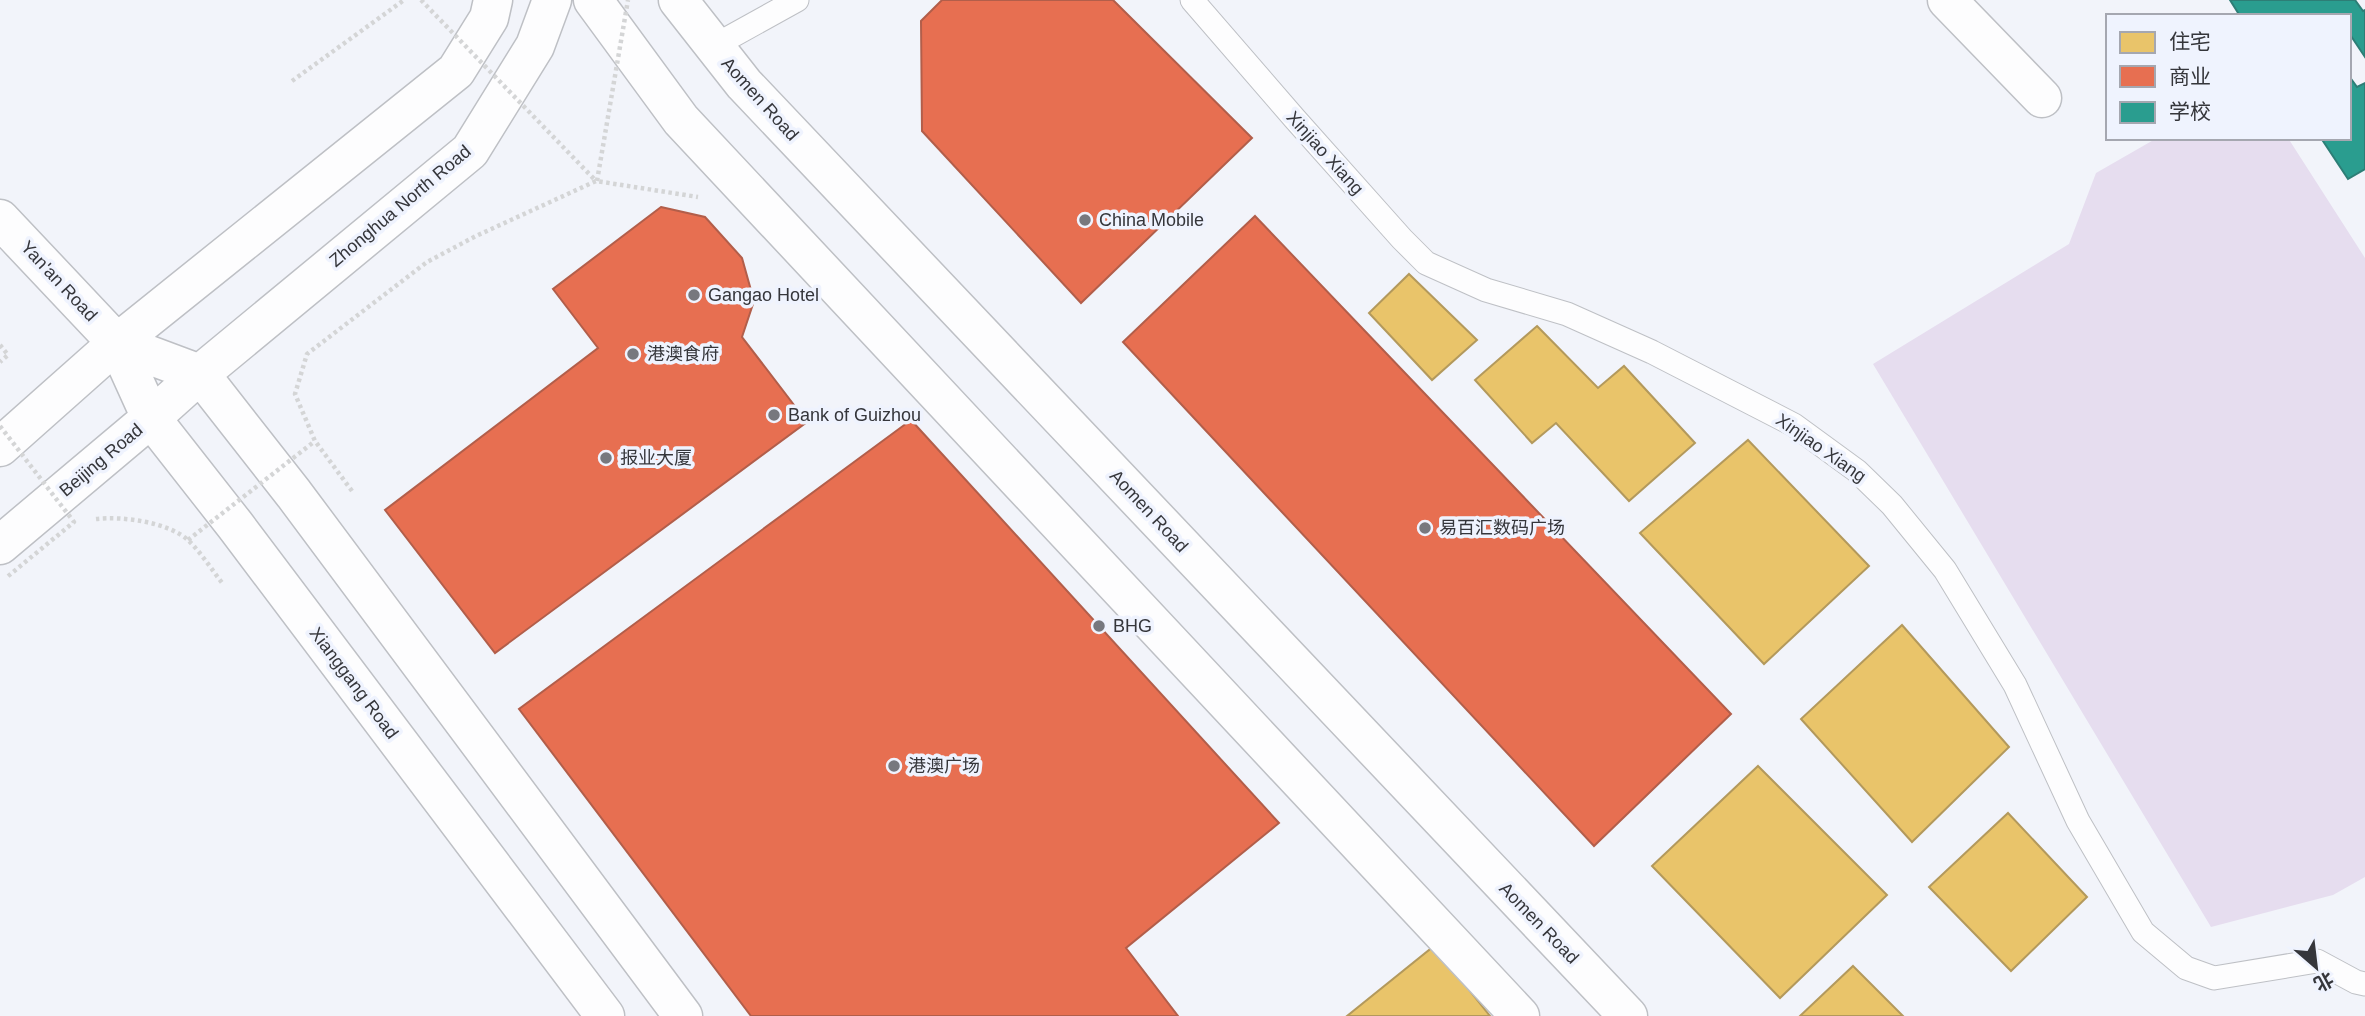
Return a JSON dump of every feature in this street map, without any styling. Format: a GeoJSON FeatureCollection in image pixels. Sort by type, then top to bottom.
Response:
{"type":"FeatureCollection","features":[{"type":"Feature","properties":{"kind":"main road"},"geometry":{"type":"LineString","coordinates":[[0,447],[117,343],[456,71],[489,18],[493,0]]}},
{"type":"Feature","properties":{"kind":"main road","name":"Zhonghua North Road"},"geometry":{"type":"LineString","coordinates":[[200,374],[470,151],[535,46],[552,0]]}},
{"type":"Feature","properties":{"kind":"main road"},"geometry":{"type":"LineString","coordinates":[[593,0],[681,120],[1520,1016]]}},
{"type":"Feature","properties":{"kind":"main road","name":"Aomen Road"},"geometry":{"type":"LineString","coordinates":[[678,0],[744,84],[1628,1016]]}},
{"type":"Feature","properties":{"kind":"main road"},"geometry":{"type":"LineString","coordinates":[[1947,0],[2042,98]]}},
{"type":"Feature","properties":{"kind":"main road","name":"Yan'an Road"},"geometry":{"type":"LineString","coordinates":[[0,219],[117,343]]}},
{"type":"Feature","properties":{"kind":"main road"},"geometry":{"type":"LineString","coordinates":[[117,343],[200,374],[294,494],[683,1016]]}},
{"type":"Feature","properties":{"kind":"main road","name":"Xianggang Road"},"geometry":{"type":"LineString","coordinates":[[117,343],[151,418],[235,525],[605,1016]]}},
{"type":"Feature","properties":{"kind":"main road","name":"Beijing Road"},"geometry":{"type":"LineString","coordinates":[[3,561],[200,374]]}},
{"type":"Feature","properties":{"kind":"lane"},"geometry":{"type":"LineString","coordinates":[[714,46],[797,0]]}},
{"type":"Feature","properties":{"kind":"lane","name":"Xinjiao Xiang"},"geometry":{"type":"LineString","coordinates":[[1192,0],[1295,119],[1426,263],[1486,290],[1567,314],[1652,352],[1794,425],[1857,471],[1892,505],[1945,570],[2015,685],[2078,821],[2143,932],[2186,968],[2214,978],[2317,961],[2365,984]]}},
{"type":"Feature","properties":{"kind":"path"},"geometry":{"type":"LineString","coordinates":[[292,81],[404,0]]}},
{"type":"Feature","properties":{"kind":"path"},"geometry":{"type":"LineString","coordinates":[[421,0],[596,181]]}},
{"type":"Feature","properties":{"kind":"path"},"geometry":{"type":"LineString","coordinates":[[596,181],[628,0]]}},
{"type":"Feature","properties":{"kind":"path"},"geometry":{"type":"LineString","coordinates":[[352,491],[315,441],[295,394],[307,354],[426,262],[596,181],[702,198]]}},
{"type":"Feature","properties":{"kind":"path"},"geometry":{"type":"LineString","coordinates":[[0,345],[8,355],[0,362]]}},
{"type":"Feature","properties":{"kind":"path"},"geometry":{"type":"LineString","coordinates":[[0,426],[74,522]]}},
{"type":"Feature","properties":{"kind":"path"},"geometry":{"type":"LineString","coordinates":[[188,540],[315,441]]}},
{"type":"Feature","properties":{"kind":"path"},"geometry":{"type":"LineString","coordinates":[[3,561],[74,522],[114,517],[160,525],[188,540],[223,584]]}},
{"type":"Feature","properties":{"kind":"shaded area"},"geometry":{"type":"Polygon","coordinates":[[[2154,140],[2289,140],[2365,258],[2365,877],[2333,895],[2211,927],[1873,364],[2069,244],[2096,173],[2154,140]]]}},
{"type":"Feature","properties":{"kind":"building: 住宅"},"geometry":{"type":"Polygon","coordinates":[[[1409,274],[1477,340],[1432,380],[1369,313],[1409,274]]]}},
{"type":"Feature","properties":{"kind":"building: 住宅"},"geometry":{"type":"Polygon","coordinates":[[[1537,326],[1598,388],[1624,366],[1695,443],[1629,501],[1556,423],[1532,443],[1475,380],[1537,326]]]}},
{"type":"Feature","properties":{"kind":"building: 住宅"},"geometry":{"type":"Polygon","coordinates":[[[1748,440],[1869,566],[1764,664],[1640,533],[1748,440]]]}},
{"type":"Feature","properties":{"kind":"building: 住宅"},"geometry":{"type":"Polygon","coordinates":[[[907,442],[967,509],[952,523],[979,557],[952,576],[927,543],[903,563],[921,585],[843,645],[785,569],[814,545],[798,524],[830,500],[846,522],[880,495],[864,475],[907,442]]]}},
{"type":"Feature","properties":{"kind":"building: 住宅"},"geometry":{"type":"Polygon","coordinates":[[[997,542],[1099,656],[1074,677],[1041,638],[947,711],[894,646],[965,594],[952,576],[997,542]]]}},
{"type":"Feature","properties":{"kind":"building: 住宅"},"geometry":{"type":"Polygon","coordinates":[[[1609,603],[1711,712],[1599,812],[1494,703],[1609,603]]]}},
{"type":"Feature","properties":{"kind":"building: 住宅"},"geometry":{"type":"Polygon","coordinates":[[[1902,625],[2009,747],[1912,842],[1801,719],[1902,625]]]}},
{"type":"Feature","properties":{"kind":"building: 住宅"},"geometry":{"type":"Polygon","coordinates":[[[1099,656],[1156,719],[1042,814],[988,751],[1099,656]]]}},
{"type":"Feature","properties":{"kind":"building: 住宅"},"geometry":{"type":"Polygon","coordinates":[[[745,678],[777,723],[687,787],[744,863],[812,812],[868,883],[802,932],[840,982],[911,930],[961,998],[935,1016],[779,1016],[589,763],[637,729],[649,748],[745,678]]]}},
{"type":"Feature","properties":{"kind":"building: 住宅"},"geometry":{"type":"Polygon","coordinates":[[[1176,742],[1249,825],[1224,846],[1208,827],[1181,849],[1196,868],[1150,907],[1132,886],[1102,908],[1068,865],[1078,858],[1063,839],[1112,799],[1126,817],[1172,781],[1153,761],[1176,742]]]}},
{"type":"Feature","properties":{"kind":"building: 住宅"},"geometry":{"type":"Polygon","coordinates":[[[1758,766],[1887,895],[1780,998],[1652,866],[1758,766]]]}},
{"type":"Feature","properties":{"kind":"building: 住宅"},"geometry":{"type":"Polygon","coordinates":[[[2008,813],[2087,897],[2011,971],[1929,887],[2008,813]]]}},
{"type":"Feature","properties":{"kind":"building: 住宅"},"geometry":{"type":"Polygon","coordinates":[[[1434,946],[1490,1016],[1347,1016],[1434,946]]]}},
{"type":"Feature","properties":{"kind":"building: 住宅"},"geometry":{"type":"Polygon","coordinates":[[[1853,966],[1903,1016],[1800,1016],[1853,966]]]}},
{"type":"Feature","properties":{"kind":"building: 商业","name":"China Mobile"},"geometry":{"type":"Polygon","coordinates":[[[942,0],[1113,0],[1252,138],[1081,303],[922,131],[921,21],[942,0]]]}},
{"type":"Feature","properties":{"kind":"building: 商业","name":"报业大厦"},"geometry":{"type":"Polygon","coordinates":[[[661,207],[705,217],[742,258],[754,301],[742,337],[807,422],[495,653],[385,510],[598,348],[553,289],[661,207]]]}},
{"type":"Feature","properties":{"kind":"building: 商业","name":"易百汇数码广场"},"geometry":{"type":"Polygon","coordinates":[[[1255,216],[1731,714],[1594,846],[1123,342],[1255,216]]]}},
{"type":"Feature","properties":{"kind":"building: 商业","name":"港澳广场"},"geometry":{"type":"Polygon","coordinates":[[[911,420],[1279,823],[1126,948],[1178,1016],[751,1016],[519,709],[911,420]]]}},
{"type":"Feature","properties":{"kind":"building: 学校"},"geometry":{"type":"Polygon","coordinates":[[[2230,0],[2355,0],[2363,11],[2365,10],[2365,57],[2351,36],[2351,14],[2239,14],[2230,0]]]}},
{"type":"Feature","properties":{"kind":"building: 学校"},"geometry":{"type":"Polygon","coordinates":[[[2351,79],[2357,87],[2365,83],[2365,169],[2348,179],[2322,140],[2351,140],[2351,79]]]}},
{"type":"Feature","properties":{"kind":"place","name":"China Mobile"},"geometry":{"type":"Point","coordinates":[1085,220]}},
{"type":"Feature","properties":{"kind":"place","name":"Gangao Hotel"},"geometry":{"type":"Point","coordinates":[694,295]}},
{"type":"Feature","properties":{"kind":"place","name":"港澳食府"},"geometry":{"type":"Point","coordinates":[633,354]}},
{"type":"Feature","properties":{"kind":"place","name":"Bank of Guizhou"},"geometry":{"type":"Point","coordinates":[774,415]}},
{"type":"Feature","properties":{"kind":"place","name":"报业大厦"},"geometry":{"type":"Point","coordinates":[606,458]}},
{"type":"Feature","properties":{"kind":"place","name":"易百汇数码广场"},"geometry":{"type":"Point","coordinates":[1425,528]}},
{"type":"Feature","properties":{"kind":"place","name":"BHG"},"geometry":{"type":"Point","coordinates":[1099,626]}},
{"type":"Feature","properties":{"kind":"place","name":"港澳广场"},"geometry":{"type":"Point","coordinates":[894,766]}}]}
